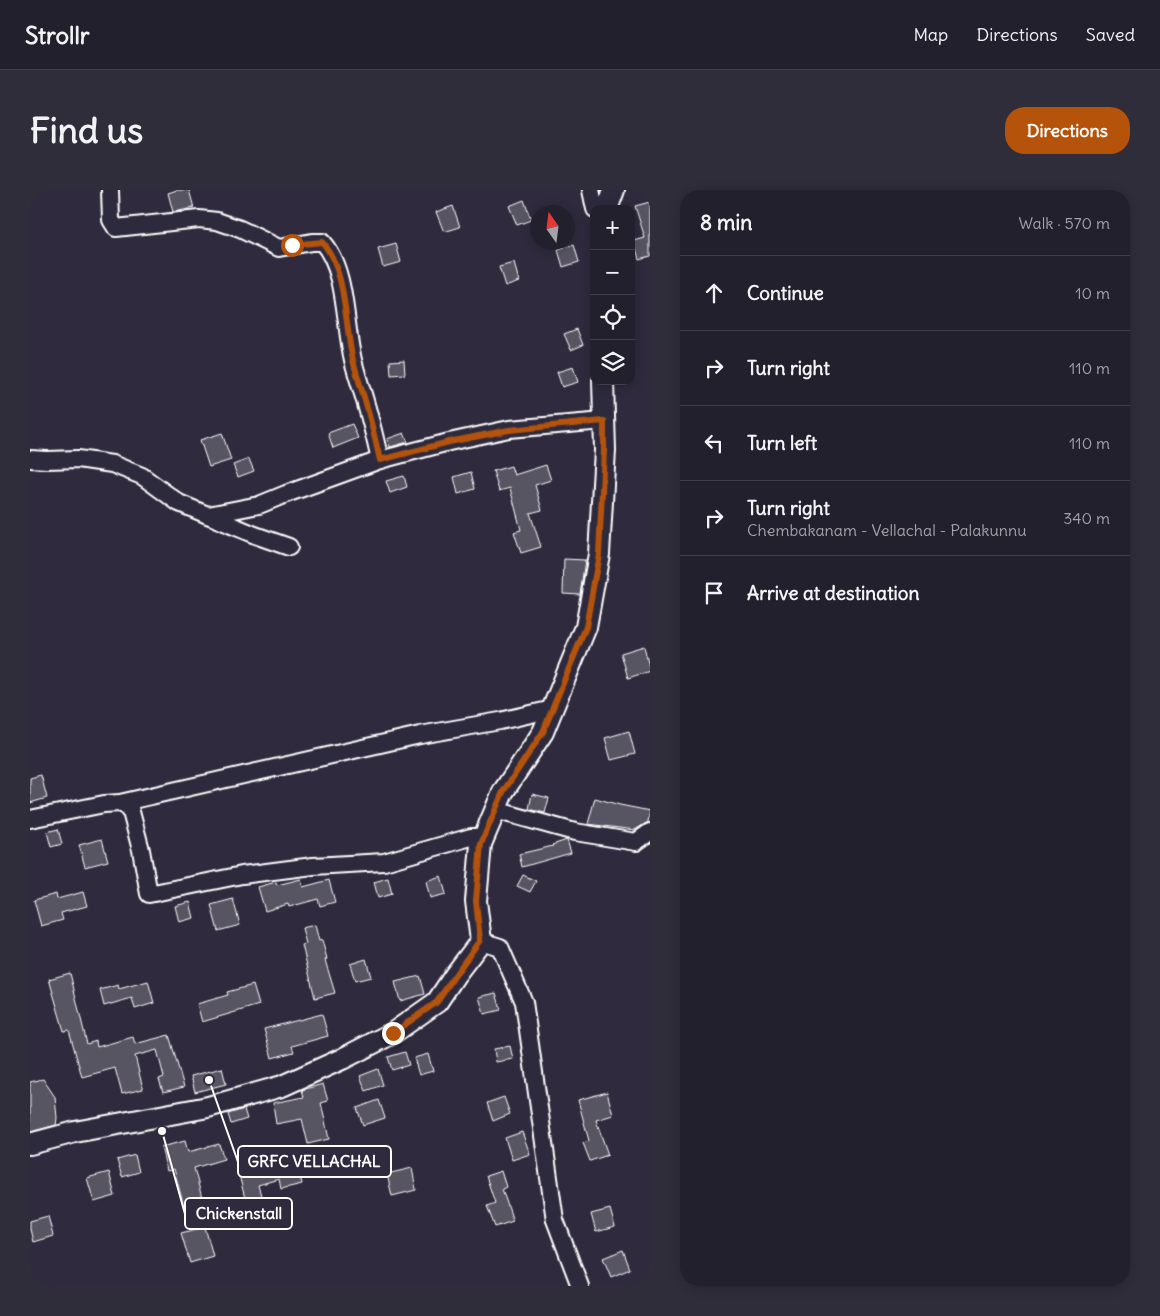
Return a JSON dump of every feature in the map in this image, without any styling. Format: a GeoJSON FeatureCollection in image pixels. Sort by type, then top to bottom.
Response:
{"type":"FeatureCollection","features":[{"type":"Feature","properties":{"kind":"main road"},"geometry":{"type":"LineString","coordinates":[[608,205],[614,190]]}},
{"type":"Feature","properties":{"kind":"main road"},"geometry":{"type":"LineString","coordinates":[[30,1144],[75,1132],[208,1107],[282,1086],[393,1033],[437,1002],[480,940],[476,901],[481,844],[503,792],[543,732],[586,627],[599,554],[604,450],[603,385]]}},
{"type":"Feature","properties":{"kind":"street"},"geometry":{"type":"LineString","coordinates":[[110,190],[111,220],[116,228],[200,219],[217,221],[240,229],[279,248],[322,242],[335,265],[346,309],[353,362],[368,410],[380,460]]}},
{"type":"Feature","properties":{"kind":"street"},"geometry":{"type":"LineString","coordinates":[[591,190],[594,205]]}},
{"type":"Feature","properties":{"kind":"street"},"geometry":{"type":"LineString","coordinates":[[208,515],[259,505],[380,460],[449,442],[509,430],[604,421]]}},
{"type":"Feature","properties":{"kind":"street"},"geometry":{"type":"LineString","coordinates":[[30,459],[78,459],[112,464],[142,476],[179,503],[288,547]]}},
{"type":"Feature","properties":{"kind":"street"},"geometry":{"type":"LineString","coordinates":[[30,819],[104,804],[120,803],[256,771],[553,709]]}},
{"type":"Feature","properties":{"kind":"street"},"geometry":{"type":"LineString","coordinates":[[120,803],[130,808],[141,850],[149,894],[251,874],[313,866],[384,862],[455,841],[471,837],[484,837]]}},
{"type":"Feature","properties":{"kind":"street"},"geometry":{"type":"LineString","coordinates":[[495,810],[575,832],[636,842],[650,832]]}},
{"type":"Feature","properties":{"kind":"street"},"geometry":{"type":"LineString","coordinates":[[480,940],[500,947],[524,1002],[555,1220],[580,1286]]}},
{"type":"Feature","properties":{"kind":"building"},"geometry":{"type":"Polygon","coordinates":[[[177,190],[189,190],[194,208],[173,212],[168,193],[177,190]]]}},
{"type":"Feature","properties":{"kind":"building"},"geometry":{"type":"Polygon","coordinates":[[[524,200],[530,220],[517,225],[509,206],[524,200]]]}},
{"type":"Feature","properties":{"kind":"building"},"geometry":{"type":"Polygon","coordinates":[[[650,202],[650,256],[639,259],[635,241],[645,238],[635,206],[650,202]]]}},
{"type":"Feature","properties":{"kind":"building"},"geometry":{"type":"Polygon","coordinates":[[[453,206],[460,227],[444,232],[436,212],[453,206]]]}},
{"type":"Feature","properties":{"kind":"building"},"geometry":{"type":"Polygon","coordinates":[[[396,244],[401,262],[383,267],[378,249],[396,244]]]}},
{"type":"Feature","properties":{"kind":"building"},"geometry":{"type":"Polygon","coordinates":[[[575,248],[579,262],[563,267],[558,250],[575,250],[575,248]]]}},
{"type":"Feature","properties":{"kind":"building"},"geometry":{"type":"Polygon","coordinates":[[[514,263],[519,281],[505,286],[499,267],[514,263]]]}},
{"type":"Feature","properties":{"kind":"building"},"geometry":{"type":"Polygon","coordinates":[[[577,329],[583,345],[571,350],[564,334],[577,329]]]}},
{"type":"Feature","properties":{"kind":"building"},"geometry":{"type":"Polygon","coordinates":[[[404,360],[405,374],[391,375],[390,361],[404,360]]]}},
{"type":"Feature","properties":{"kind":"building"},"geometry":{"type":"Polygon","coordinates":[[[573,367],[578,382],[562,387],[557,372],[573,367]]]}},
{"type":"Feature","properties":{"kind":"building"},"geometry":{"type":"Polygon","coordinates":[[[352,424],[358,438],[333,448],[328,433],[352,424]]]}},
{"type":"Feature","properties":{"kind":"building"},"geometry":{"type":"Polygon","coordinates":[[[222,433],[231,460],[209,467],[200,440],[222,433]]]}},
{"type":"Feature","properties":{"kind":"building"},"geometry":{"type":"Polygon","coordinates":[[[404,433],[408,442],[390,447],[387,439],[404,433]]]}},
{"type":"Feature","properties":{"kind":"building"},"geometry":{"type":"Polygon","coordinates":[[[249,459],[254,471],[238,477],[233,465],[249,459]]]}},
{"type":"Feature","properties":{"kind":"building"},"geometry":{"type":"Polygon","coordinates":[[[546,465],[551,480],[535,485],[542,510],[530,513],[541,547],[521,553],[514,532],[521,530],[510,488],[499,491],[493,471],[511,466],[514,475],[546,465]]]}},
{"type":"Feature","properties":{"kind":"building"},"geometry":{"type":"Polygon","coordinates":[[[471,472],[475,489],[458,494],[454,477],[471,472]]]}},
{"type":"Feature","properties":{"kind":"building"},"geometry":{"type":"Polygon","coordinates":[[[404,476],[407,487],[390,493],[386,481],[404,476]]]}},
{"type":"Feature","properties":{"kind":"building"},"geometry":{"type":"Polygon","coordinates":[[[564,559],[585,560],[580,594],[563,593],[564,559]]]}},
{"type":"Feature","properties":{"kind":"building"},"geometry":{"type":"Polygon","coordinates":[[[644,646],[650,671],[628,678],[621,653],[644,646]]]}},
{"type":"Feature","properties":{"kind":"building"},"geometry":{"type":"Polygon","coordinates":[[[629,731],[635,754],[611,760],[605,738],[629,731]]]}},
{"type":"Feature","properties":{"kind":"building"},"geometry":{"type":"Polygon","coordinates":[[[41,775],[47,798],[30,803],[30,778],[41,775]]]}},
{"type":"Feature","properties":{"kind":"building"},"geometry":{"type":"Polygon","coordinates":[[[532,794],[549,798],[545,813],[529,809],[532,794]]]}},
{"type":"Feature","properties":{"kind":"building"},"geometry":{"type":"Polygon","coordinates":[[[595,798],[650,811],[648,822],[635,830],[588,824],[595,798]]]}},
{"type":"Feature","properties":{"kind":"building"},"geometry":{"type":"Polygon","coordinates":[[[58,829],[62,844],[51,847],[47,832],[58,829]]]}},
{"type":"Feature","properties":{"kind":"building"},"geometry":{"type":"Polygon","coordinates":[[[102,839],[108,861],[85,867],[79,845],[102,839]]]}},
{"type":"Feature","properties":{"kind":"building"},"geometry":{"type":"Polygon","coordinates":[[[567,840],[571,853],[522,867],[519,854],[553,846],[567,840]]]}},
{"type":"Feature","properties":{"kind":"building"},"geometry":{"type":"Polygon","coordinates":[[[523,875],[536,881],[530,892],[517,886],[523,875]]]}},
{"type":"Feature","properties":{"kind":"building"},"geometry":{"type":"Polygon","coordinates":[[[441,876],[446,894],[430,898],[426,881],[441,876]]]}},
{"type":"Feature","properties":{"kind":"building"},"geometry":{"type":"Polygon","coordinates":[[[388,878],[392,894],[378,898],[374,882],[388,878]]]}},
{"type":"Feature","properties":{"kind":"building"},"geometry":{"type":"Polygon","coordinates":[[[301,879],[303,887],[329,880],[335,902],[320,906],[318,899],[289,907],[288,904],[265,911],[258,887],[276,882],[277,885],[301,879]]]}},
{"type":"Feature","properties":{"kind":"building"},"geometry":{"type":"Polygon","coordinates":[[[83,892],[87,906],[61,913],[63,920],[41,926],[34,900],[56,894],[57,899],[83,892]]]}},
{"type":"Feature","properties":{"kind":"building"},"geometry":{"type":"Polygon","coordinates":[[[233,899],[240,925],[218,931],[211,905],[233,899]]]}},
{"type":"Feature","properties":{"kind":"building"},"geometry":{"type":"Polygon","coordinates":[[[190,902],[194,918],[179,922],[175,906],[190,902]]]}},
{"type":"Feature","properties":{"kind":"building"},"geometry":{"type":"Polygon","coordinates":[[[315,925],[319,941],[322,940],[327,959],[325,960],[335,993],[315,998],[302,945],[306,944],[302,928],[315,925]]]}},
{"type":"Feature","properties":{"kind":"building"},"geometry":{"type":"Polygon","coordinates":[[[366,959],[371,977],[355,981],[350,964],[366,959]]]}},
{"type":"Feature","properties":{"kind":"building"},"geometry":{"type":"Polygon","coordinates":[[[70,973],[87,1044],[96,1041],[97,1047],[133,1037],[135,1044],[169,1035],[184,1087],[163,1092],[159,1079],[164,1077],[157,1050],[135,1056],[143,1089],[122,1094],[115,1068],[82,1077],[69,1030],[64,1031],[49,979],[70,973]]]}},
{"type":"Feature","properties":{"kind":"building"},"geometry":{"type":"Polygon","coordinates":[[[420,976],[425,994],[400,1001],[395,982],[420,976]]]}},
{"type":"Feature","properties":{"kind":"building"},"geometry":{"type":"Polygon","coordinates":[[[148,981],[154,1003],[135,1009],[132,998],[104,1006],[100,990],[118,985],[119,989],[148,981]]]}},
{"type":"Feature","properties":{"kind":"building"},"geometry":{"type":"Polygon","coordinates":[[[253,985],[259,1005],[202,1022],[197,1004],[228,995],[227,992],[253,985]]]}},
{"type":"Feature","properties":{"kind":"building"},"geometry":{"type":"Polygon","coordinates":[[[496,993],[501,1010],[484,1014],[479,997],[496,993]]]}},
{"type":"Feature","properties":{"kind":"building"},"geometry":{"type":"Polygon","coordinates":[[[322,1014],[328,1036],[292,1046],[294,1052],[272,1058],[264,1029],[322,1014]]]}},
{"type":"Feature","properties":{"kind":"building"},"geometry":{"type":"Polygon","coordinates":[[[510,1046],[513,1059],[496,1062],[494,1049],[510,1046]]]}},
{"type":"Feature","properties":{"kind":"building"},"geometry":{"type":"Polygon","coordinates":[[[405,1052],[409,1065],[392,1070],[388,1057],[405,1052]]]}},
{"type":"Feature","properties":{"kind":"building"},"geometry":{"type":"Polygon","coordinates":[[[428,1054],[433,1071],[419,1075],[414,1058],[428,1054]]]}},
{"type":"Feature","properties":{"kind":"building"},"geometry":{"type":"Polygon","coordinates":[[[222,1068],[226,1084],[195,1092],[191,1076],[222,1068]]]}},
{"type":"Feature","properties":{"kind":"building"},"geometry":{"type":"Polygon","coordinates":[[[378,1069],[383,1085],[366,1091],[360,1076],[378,1069]]]}},
{"type":"Feature","properties":{"kind":"building"},"geometry":{"type":"Polygon","coordinates":[[[43,1079],[55,1097],[56,1125],[30,1132],[30,1082],[43,1079]]]}},
{"type":"Feature","properties":{"kind":"building"},"geometry":{"type":"Polygon","coordinates":[[[323,1084],[328,1101],[321,1103],[329,1139],[308,1144],[302,1119],[276,1124],[273,1103],[304,1097],[302,1090],[323,1084]]]}},
{"type":"Feature","properties":{"kind":"building"},"geometry":{"type":"Polygon","coordinates":[[[607,1092],[613,1115],[596,1120],[608,1155],[590,1161],[583,1143],[589,1141],[578,1100],[607,1092]]]}},
{"type":"Feature","properties":{"kind":"building"},"geometry":{"type":"Polygon","coordinates":[[[504,1097],[510,1114],[493,1121],[487,1103],[504,1097]]]}},
{"type":"Feature","properties":{"kind":"building"},"geometry":{"type":"Polygon","coordinates":[[[379,1100],[385,1118],[363,1125],[357,1108],[379,1100]]]}},
{"type":"Feature","properties":{"kind":"building"},"geometry":{"type":"Polygon","coordinates":[[[244,1109],[247,1119],[231,1124],[228,1114],[244,1109]]]}},
{"type":"Feature","properties":{"kind":"building"},"geometry":{"type":"Polygon","coordinates":[[[522,1132],[530,1154],[512,1160],[505,1138],[522,1132]]]}},
{"type":"Feature","properties":{"kind":"building"},"geometry":{"type":"Polygon","coordinates":[[[185,1141],[188,1152],[219,1144],[224,1159],[194,1168],[203,1202],[184,1207],[174,1169],[167,1171],[161,1147],[185,1141]]]}},
{"type":"Feature","properties":{"kind":"building"},"geometry":{"type":"Polygon","coordinates":[[[135,1155],[139,1172],[122,1177],[117,1160],[135,1155]]]}},
{"type":"Feature","properties":{"kind":"building"},"geometry":{"type":"Polygon","coordinates":[[[319,1155],[323,1168],[300,1175],[302,1184],[281,1189],[279,1179],[258,1185],[264,1206],[248,1210],[238,1171],[255,1166],[257,1174],[319,1155]]]}},
{"type":"Feature","properties":{"kind":"building"},"geometry":{"type":"Polygon","coordinates":[[[412,1168],[416,1190],[392,1196],[387,1174],[412,1168]]]}},
{"type":"Feature","properties":{"kind":"building"},"geometry":{"type":"Polygon","coordinates":[[[501,1171],[506,1187],[502,1189],[513,1221],[495,1227],[487,1206],[495,1203],[486,1176],[501,1171]]]}},
{"type":"Feature","properties":{"kind":"building"},"geometry":{"type":"Polygon","coordinates":[[[109,1172],[115,1196],[94,1202],[87,1178],[109,1172]]]}},
{"type":"Feature","properties":{"kind":"building"},"geometry":{"type":"Polygon","coordinates":[[[610,1209],[615,1227],[596,1232],[591,1214],[610,1209]]]}},
{"type":"Feature","properties":{"kind":"building"},"geometry":{"type":"Polygon","coordinates":[[[48,1216],[53,1236],[33,1242],[30,1221],[48,1216]]]}},
{"type":"Feature","properties":{"kind":"building"},"geometry":{"type":"Polygon","coordinates":[[[205,1227],[213,1256],[190,1263],[181,1233],[205,1227]]]}},
{"type":"Feature","properties":{"kind":"building"},"geometry":{"type":"Polygon","coordinates":[[[623,1250],[630,1269],[611,1277],[603,1258],[623,1250]]]}},
{"type":"Feature","properties":{"kind":"place","name":"GRFC VELLACHAL"},"geometry":{"type":"Point","coordinates":[209,1080]}},
{"type":"Feature","properties":{"kind":"place","name":"Chickenstall"},"geometry":{"type":"Point","coordinates":[162,1131]}},
{"type":"Feature","properties":{"kind":"route"},"geometry":{"type":"LineString","coordinates":[[292,245],[322,242],[335,265],[346,309],[353,362],[368,410],[380,460],[449,442],[509,430],[604,421],[599,554],[586,627],[543,732],[503,792],[481,844],[476,901],[480,940],[437,1002],[393,1033]]}}]}
